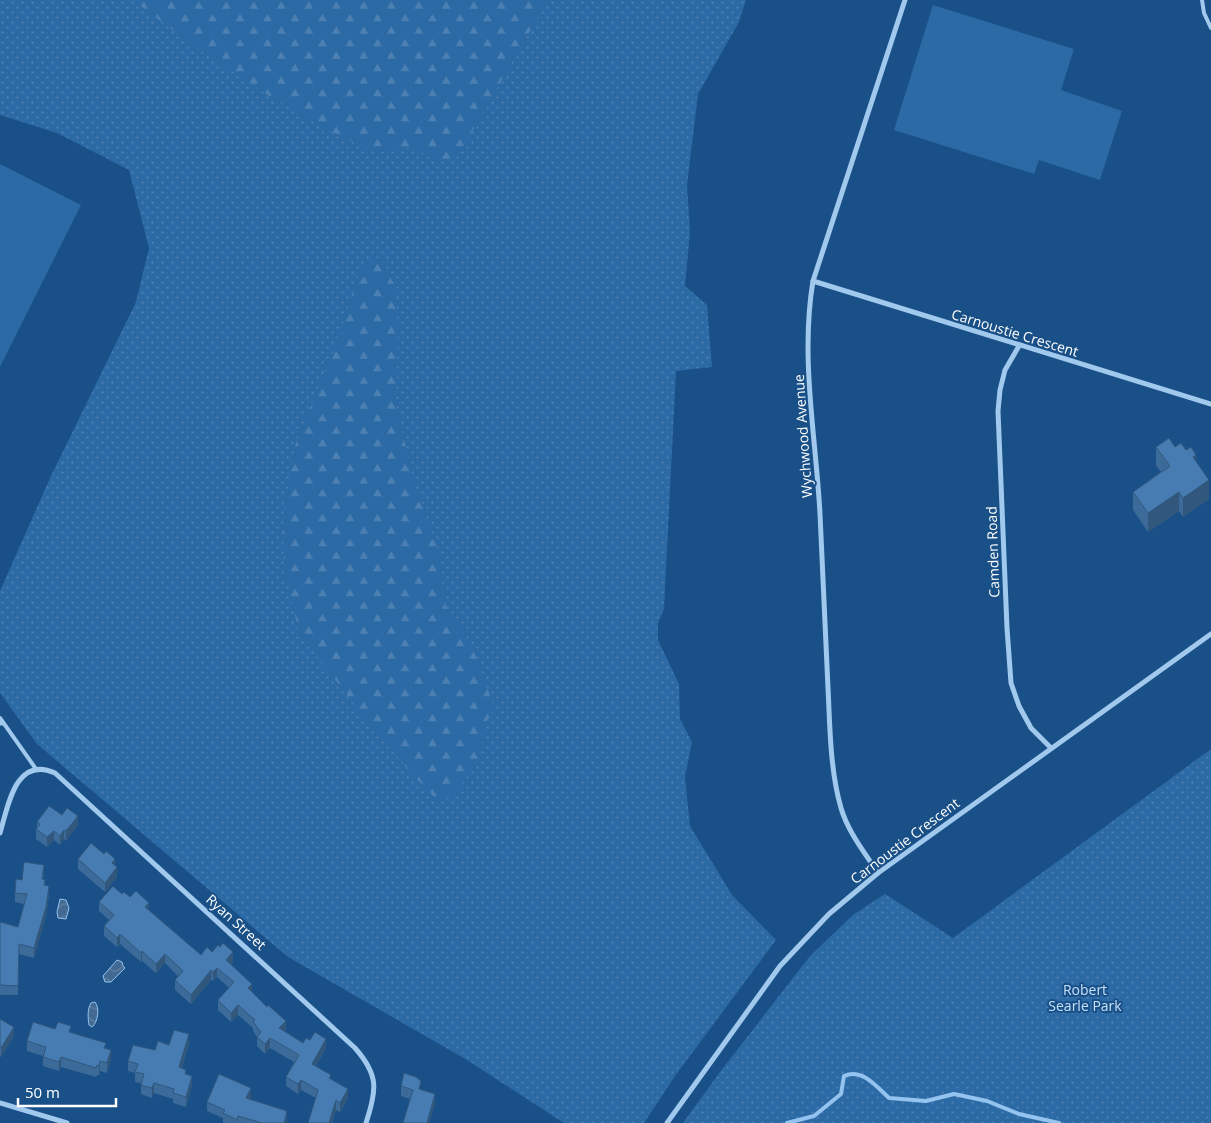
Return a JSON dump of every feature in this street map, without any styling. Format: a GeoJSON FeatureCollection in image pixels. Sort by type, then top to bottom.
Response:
{"type":"FeatureCollection","features":[{"type":"Feature","properties":{"kind":"street","name":"Wychwood Avenue"},"geometry":{"type":"LineString","coordinates":[[878,873],[849,828],[841,809],[835,784],[830,727],[820,512],[808,346],[813,281],[905,0]]}},
{"type":"Feature","properties":{"kind":"street","name":"Carnoustie Crescent"},"geometry":{"type":"LineString","coordinates":[[813,281],[1211,404]]}},
{"type":"Feature","properties":{"kind":"street","name":"Camden Road"},"geometry":{"type":"LineString","coordinates":[[1019,346],[1005,370],[1000,390],[998,411],[1007,628],[1012,683],[1019,706],[1031,728],[1051,748]]}},
{"type":"Feature","properties":{"kind":"street","name":"Carnoustie Crescent"},"geometry":{"type":"LineString","coordinates":[[667,1123],[780,966],[829,914],[878,873],[1211,634]]}},
{"type":"Feature","properties":{"kind":"street"},"geometry":{"type":"LineString","coordinates":[[0,833],[13,789],[24,775],[36,769]]}},
{"type":"Feature","properties":{"kind":"street","name":"Ryan Street"},"geometry":{"type":"LineString","coordinates":[[36,769],[47,769],[55,773],[355,1048],[369,1065],[373,1078],[374,1096],[366,1123]]}},
{"type":"Feature","properties":{"kind":"street"},"geometry":{"type":"LineString","coordinates":[[0,1103],[66,1123]]}},
{"type":"Feature","properties":{"kind":"lane"},"geometry":{"type":"LineString","coordinates":[[1202,0],[1204,13],[1211,28]]}},
{"type":"Feature","properties":{"kind":"lane"},"geometry":{"type":"LineString","coordinates":[[1,721],[36,769]]}},
{"type":"Feature","properties":{"kind":"green space"},"geometry":{"type":"Polygon","coordinates":[[[0,0],[746,0],[739,22],[698,94],[687,185],[690,232],[685,286],[707,305],[712,367],[676,371],[664,609],[658,623],[658,640],[679,684],[680,719],[692,742],[685,777],[690,826],[732,895],[776,940],[675,1076],[644,1123],[564,1123],[467,1060],[288,957],[37,744],[0,693],[0,591],[50,478],[136,302],[149,248],[129,170],[57,133],[0,115],[0,0]]]}},
{"type":"Feature","properties":{"kind":"green space"},"geometry":{"type":"Polygon","coordinates":[[[133,0],[548,0],[456,159],[437,159],[410,147],[377,153],[320,126],[268,95],[195,47],[133,0]]]}},
{"type":"Feature","properties":{"kind":"green space"},"geometry":{"type":"Polygon","coordinates":[[[933,5],[1074,49],[1061,90],[1122,111],[1100,180],[1039,160],[1034,174],[894,130],[933,5]]]}},
{"type":"Feature","properties":{"kind":"green space"},"geometry":{"type":"Polygon","coordinates":[[[0,164],[81,205],[0,367],[0,164]]]}},
{"type":"Feature","properties":{"kind":"green space"},"geometry":{"type":"Polygon","coordinates":[[[382,259],[394,285],[398,324],[396,405],[415,485],[440,555],[446,607],[471,644],[495,709],[487,721],[481,754],[457,792],[439,802],[412,774],[366,720],[299,632],[284,569],[283,516],[296,442],[336,345],[362,264],[382,259]]]}},
{"type":"Feature","properties":{"kind":"green space","name":"Robert Searle Park"},"geometry":{"type":"Polygon","coordinates":[[[1211,749],[1211,1123],[683,1123],[810,956],[853,915],[885,894],[953,938],[1211,749]]]}},
{"type":"Feature","properties":{"kind":"water"},"geometry":{"type":"Polygon","coordinates":[[[60,899],[66,900],[69,908],[66,919],[58,918],[57,912],[60,899]]]}},
{"type":"Feature","properties":{"kind":"water"},"geometry":{"type":"Polygon","coordinates":[[[117,960],[122,962],[125,968],[111,982],[105,982],[103,976],[117,960]]]}},
{"type":"Feature","properties":{"kind":"water"},"geometry":{"type":"Polygon","coordinates":[[[95,1002],[98,1015],[92,1027],[89,1025],[88,1011],[91,1003],[95,1002]]]}},
{"type":"Feature","properties":{"kind":"building"},"geometry":{"type":"Polygon","coordinates":[[[1169,438],[1175,447],[1181,443],[1186,450],[1191,447],[1196,455],[1193,457],[1209,480],[1183,498],[1179,492],[1148,513],[1133,492],[1170,466],[1156,447],[1169,438]]]}},
{"type":"Feature","properties":{"kind":"building"},"geometry":{"type":"Polygon","coordinates":[[[49,806],[62,815],[67,808],[78,816],[60,836],[54,831],[47,837],[36,829],[40,824],[37,822],[49,806]]]}},
{"type":"Feature","properties":{"kind":"building"},"geometry":{"type":"Polygon","coordinates":[[[91,843],[104,854],[106,851],[115,859],[112,863],[117,867],[105,883],[78,859],[91,843]]]}},
{"type":"Feature","properties":{"kind":"building"},"geometry":{"type":"Polygon","coordinates":[[[24,862],[44,865],[42,879],[45,880],[44,885],[49,886],[46,907],[34,948],[19,944],[18,986],[0,985],[0,922],[18,927],[27,894],[15,893],[16,879],[22,880],[24,862]]]}},
{"type":"Feature","properties":{"kind":"building"},"geometry":{"type":"Polygon","coordinates":[[[113,886],[122,894],[124,892],[130,897],[136,891],[149,903],[145,907],[201,955],[207,947],[212,952],[218,945],[220,947],[223,943],[233,952],[226,960],[252,984],[248,988],[267,1007],[268,1005],[286,1021],[279,1028],[303,1043],[306,1038],[310,1040],[315,1032],[326,1039],[312,1064],[331,1075],[329,1078],[348,1089],[340,1103],[336,1100],[329,1123],[308,1123],[318,1090],[301,1080],[298,1084],[286,1077],[299,1055],[270,1038],[265,1044],[257,1037],[261,1032],[253,1022],[255,1020],[238,1005],[231,1013],[218,1000],[234,982],[217,968],[213,972],[211,970],[191,995],[175,980],[183,971],[165,954],[156,964],[120,934],[117,938],[104,926],[114,915],[99,902],[113,886]]]}},
{"type":"Feature","properties":{"kind":"building"},"geometry":{"type":"Polygon","coordinates":[[[0,1019],[14,1027],[1,1048],[0,1047],[0,1019]]]}},
{"type":"Feature","properties":{"kind":"building"},"geometry":{"type":"Polygon","coordinates":[[[33,1022],[55,1029],[58,1022],[71,1026],[69,1032],[106,1043],[104,1048],[111,1050],[107,1063],[100,1061],[99,1066],[97,1065],[96,1068],[61,1057],[59,1062],[43,1057],[46,1047],[27,1041],[33,1022]]]}},
{"type":"Feature","properties":{"kind":"building"},"geometry":{"type":"Polygon","coordinates":[[[174,1030],[189,1034],[179,1067],[186,1070],[185,1074],[192,1076],[186,1097],[173,1093],[174,1089],[154,1083],[152,1088],[141,1085],[144,1074],[135,1072],[138,1064],[128,1061],[133,1045],[155,1050],[158,1041],[169,1045],[174,1030]]]}},
{"type":"Feature","properties":{"kind":"building"},"geometry":{"type":"Polygon","coordinates":[[[404,1073],[421,1081],[419,1089],[435,1094],[427,1123],[403,1123],[413,1090],[401,1086],[404,1073]]]}},
{"type":"Feature","properties":{"kind":"building"},"geometry":{"type":"Polygon","coordinates":[[[219,1074],[251,1088],[246,1098],[287,1111],[284,1123],[262,1123],[238,1116],[237,1120],[223,1113],[225,1110],[207,1102],[219,1074]]]}},
{"type":"Feature","properties":{"kind":"waterway"},"geometry":{"type":"LineString","coordinates":[[787,1123],[814,1116],[841,1094],[844,1076],[851,1074],[863,1076],[889,1098],[926,1101],[954,1094],[987,1101],[1019,1114],[1059,1123]]}}]}
